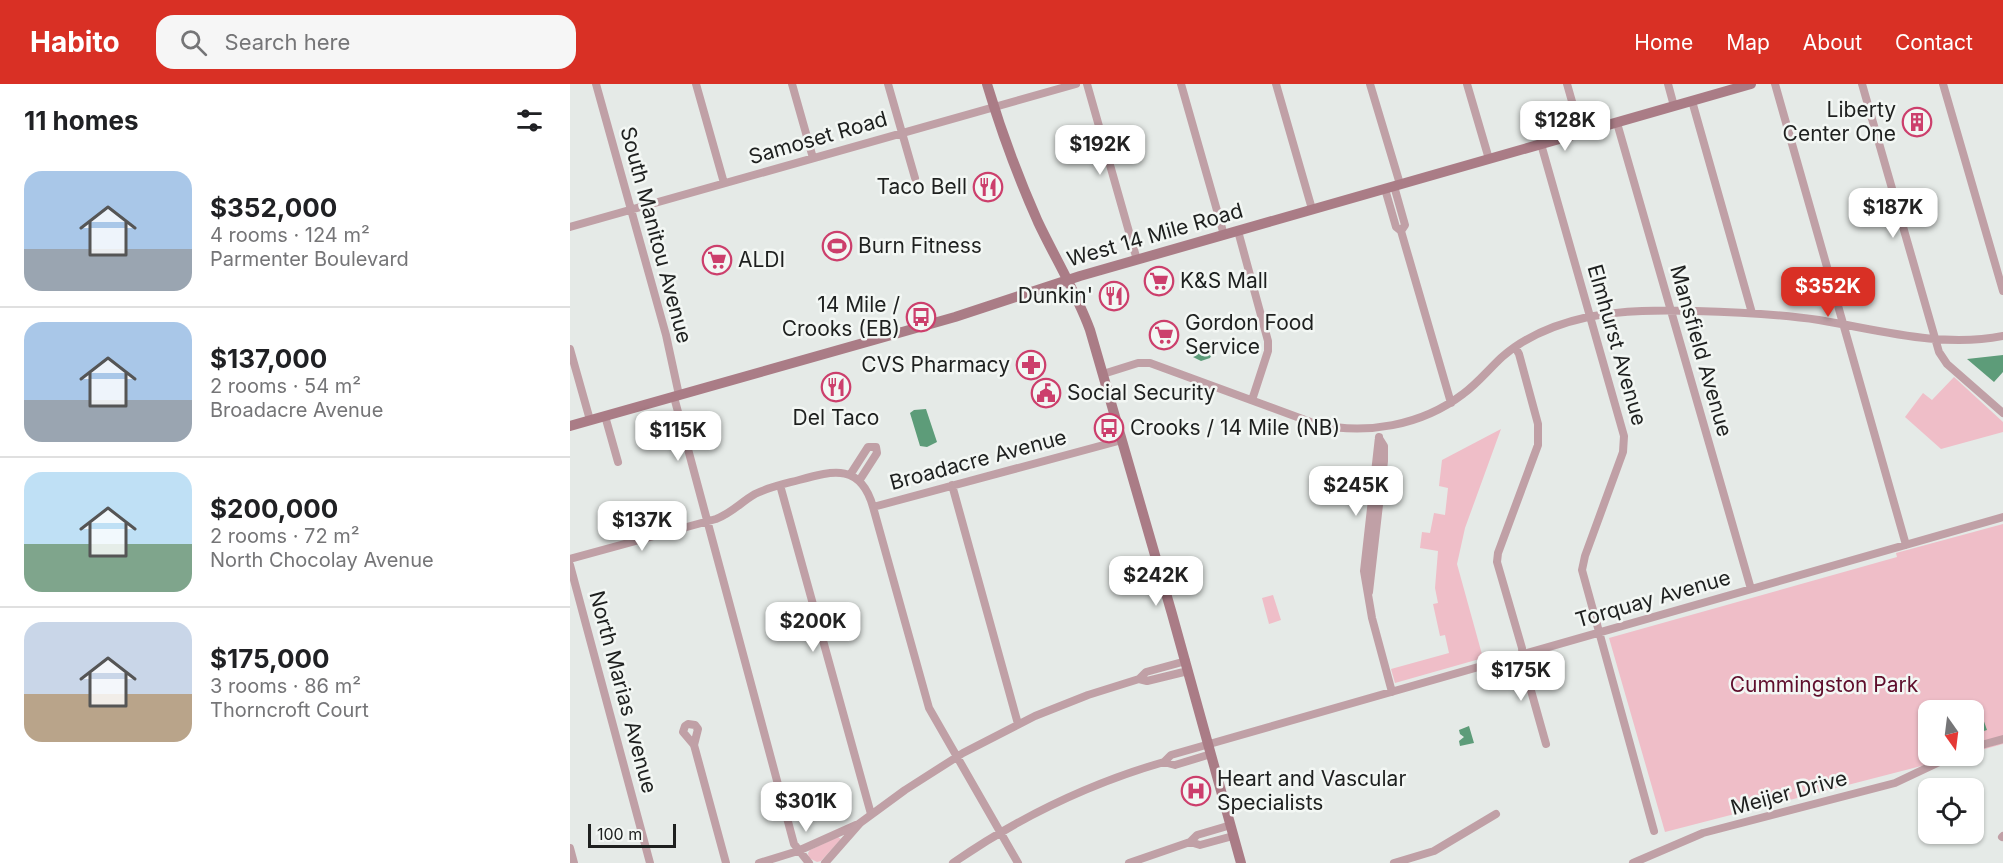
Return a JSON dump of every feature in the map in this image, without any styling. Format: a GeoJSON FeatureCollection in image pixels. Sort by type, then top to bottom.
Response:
{"type":"FeatureCollection","features":[{"type":"Feature","properties":{"kind":"main road"},"geometry":{"type":"LineString","coordinates":[[987,84],[1013,162],[1038,222],[1068,280],[1090,330],[1241,863]]}},
{"type":"Feature","properties":{"kind":"main road","name":"West 14 Mile Road"},"geometry":{"type":"LineString","coordinates":[[570,426],[956,317],[1068,280],[1751,84]]}},
{"type":"Feature","properties":{"kind":"street","name":"South Manitou Avenue"},"geometry":{"type":"LineString","coordinates":[[596,84],[666,335],[676,396],[794,844],[798,851]]}},
{"type":"Feature","properties":{"kind":"street"},"geometry":{"type":"LineString","coordinates":[[696,84],[724,183]]}},
{"type":"Feature","properties":{"kind":"street"},"geometry":{"type":"LineString","coordinates":[[792,84],[813,158]]}},
{"type":"Feature","properties":{"kind":"street"},"geometry":{"type":"LineString","coordinates":[[888,84],[915,178]]}},
{"type":"Feature","properties":{"kind":"street","name":"Samoset Road"},"geometry":{"type":"LineString","coordinates":[[570,227],[1076,84]]}},
{"type":"Feature","properties":{"kind":"street"},"geometry":{"type":"LineString","coordinates":[[1087,84],[1137,260]]}},
{"type":"Feature","properties":{"kind":"street"},"geometry":{"type":"LineString","coordinates":[[1181,84],[1224,235]]}},
{"type":"Feature","properties":{"kind":"street"},"geometry":{"type":"LineString","coordinates":[[1276,84],[1312,209]]}},
{"type":"Feature","properties":{"kind":"street"},"geometry":{"type":"LineString","coordinates":[[1370,84],[1393,186],[1396,227],[1401,231],[1451,403]]}},
{"type":"Feature","properties":{"kind":"street"},"geometry":{"type":"LineString","coordinates":[[1467,84],[1489,159]]}},
{"type":"Feature","properties":{"kind":"street"},"geometry":{"type":"LineString","coordinates":[[1567,84],[1581,133]]}},
{"type":"Feature","properties":{"kind":"street"},"geometry":{"type":"LineString","coordinates":[[1668,84],[1674,106]]}},
{"type":"Feature","properties":{"kind":"street"},"geometry":{"type":"LineString","coordinates":[[1775,84],[1906,545]]}},
{"type":"Feature","properties":{"kind":"street"},"geometry":{"type":"LineString","coordinates":[[1862,84],[1939,352],[1947,364],[2003,413]]}},
{"type":"Feature","properties":{"kind":"street"},"geometry":{"type":"LineString","coordinates":[[1943,84],[2003,291]]}},
{"type":"Feature","properties":{"kind":"street"},"geometry":{"type":"LineString","coordinates":[[1692,101],[1752,313]]}},
{"type":"Feature","properties":{"kind":"street","name":"Mansfield Avenue"},"geometry":{"type":"LineString","coordinates":[[1617,123],[1751,589]]}},
{"type":"Feature","properties":{"kind":"street","name":"Elmhurst Avenue"},"geometry":{"type":"LineString","coordinates":[[1540,144],[1625,442],[1582,564],[1583,577],[1654,831]]}},
{"type":"Feature","properties":{"kind":"street"},"geometry":{"type":"LineString","coordinates":[[1238,231],[1268,341],[1268,351],[1252,400]]}},
{"type":"Feature","properties":{"kind":"street"},"geometry":{"type":"LineString","coordinates":[[1103,374],[1138,363],[1150,363],[1316,424],[1378,433],[1451,403],[1466,393],[1515,347],[1545,329],[1591,317],[1644,311],[1752,313],[1843,324],[1935,339],[1973,340],[2003,336]]}},
{"type":"Feature","properties":{"kind":"street"},"geometry":{"type":"LineString","coordinates":[[1515,347],[1519,354],[1539,431],[1538,445],[1498,553],[1497,562],[1546,744]]}},
{"type":"Feature","properties":{"kind":"street"},"geometry":{"type":"LineString","coordinates":[[570,349],[590,420]]}},
{"type":"Feature","properties":{"kind":"street"},"geometry":{"type":"LineString","coordinates":[[605,416],[618,462]]}},
{"type":"Feature","properties":{"kind":"street"},"geometry":{"type":"LineString","coordinates":[[1378,433],[1364,571],[1372,618],[1392,692]]}},
{"type":"Feature","properties":{"kind":"street","name":"Broadacre Avenue"},"geometry":{"type":"LineString","coordinates":[[859,481],[877,453],[876,447],[868,447],[850,475],[866,490],[873,507],[1122,440]]}},
{"type":"Feature","properties":{"kind":"street"},"geometry":{"type":"LineString","coordinates":[[570,559],[728,514],[753,495],[780,485],[826,472],[850,475]]}},
{"type":"Feature","properties":{"kind":"street"},"geometry":{"type":"LineString","coordinates":[[780,485],[871,814]]}},
{"type":"Feature","properties":{"kind":"street"},"geometry":{"type":"LineString","coordinates":[[952,485],[1018,724]]}},
{"type":"Feature","properties":{"kind":"street"},"geometry":{"type":"LineString","coordinates":[[873,507],[926,700],[1018,863]]}},
{"type":"Feature","properties":{"kind":"street","name":"Torquay Avenue"},"geometry":{"type":"LineString","coordinates":[[952,863],[1000,832],[1039,811],[1091,787],[1164,762],[1171,755],[1210,749],[1392,692],[2003,517]]}},
{"type":"Feature","properties":{"kind":"street","name":"North Marias Avenue"},"geometry":{"type":"LineString","coordinates":[[570,565],[650,863]]}},
{"type":"Feature","properties":{"kind":"street"},"geometry":{"type":"LineString","coordinates":[[825,863],[871,814],[957,757],[1018,724],[1088,695],[1139,679],[1146,672],[1187,666]]}},
{"type":"Feature","properties":{"kind":"street"},"geometry":{"type":"LineString","coordinates":[[1984,744],[2003,739]]}},
{"type":"Feature","properties":{"kind":"street"},"geometry":{"type":"LineString","coordinates":[[694,745],[726,863]]}},
{"type":"Feature","properties":{"kind":"street","name":"Meijer Drive"},"geometry":{"type":"LineString","coordinates":[[1633,863],[1703,833],[1895,783],[1931,766]]}},
{"type":"Feature","properties":{"kind":"street"},"geometry":{"type":"LineString","coordinates":[[1394,863],[1434,851],[1496,813]]}},
{"type":"Feature","properties":{"kind":"street"},"geometry":{"type":"LineString","coordinates":[[759,863],[798,851],[860,824]]}},
{"type":"Feature","properties":{"kind":"street"},"geometry":{"type":"LineString","coordinates":[[1128,863],[1143,860],[1190,842],[1197,835],[1232,830]]}},
{"type":"Feature","properties":{"kind":"street"},"geometry":{"type":"LineString","coordinates":[[570,848],[574,863]]}},
{"type":"Feature","properties":{"kind":"street"},"geometry":{"type":"LineString","coordinates":[[798,851],[809,863]]}},
{"type":"Feature","properties":{"kind":"green space"},"geometry":{"type":"Polygon","coordinates":[[[1954,377],[2003,422],[2003,432],[1941,449],[1905,417],[1923,393],[1932,400],[1954,377]]]}},
{"type":"Feature","properties":{"kind":"green space"},"geometry":{"type":"Polygon","coordinates":[[[1501,429],[1465,528],[1457,564],[1483,658],[1395,683],[1391,669],[1449,653],[1445,635],[1440,636],[1433,604],[1438,603],[1435,588],[1438,551],[1420,548],[1422,532],[1430,533],[1434,513],[1445,515],[1448,488],[1439,486],[1442,460],[1501,429]]]}},
{"type":"Feature","properties":{"kind":"green space","name":"Cummingston Park"},"geometry":{"type":"Polygon","coordinates":[[[2003,524],[2003,744],[1984,749],[1984,700],[1918,700],[1918,766],[1921,766],[1665,832],[1609,638],[1897,557],[1896,553],[2003,524]]]}},
{"type":"Feature","properties":{"kind":"green space"},"geometry":{"type":"Polygon","coordinates":[[[1273,595],[1281,620],[1269,624],[1262,598],[1273,595]]]}},
{"type":"Feature","properties":{"kind":"green space"},"geometry":{"type":"Polygon","coordinates":[[[838,837],[841,839],[821,861],[817,862],[809,858],[810,850],[838,837]]]}},
{"type":"Feature","properties":{"kind":"shaded area"},"geometry":{"type":"Polygon","coordinates":[[[1210,344],[1213,352],[1210,358],[1201,361],[1193,357],[1206,349],[1210,344]]]}},
{"type":"Feature","properties":{"kind":"shaded area"},"geometry":{"type":"Polygon","coordinates":[[[2003,355],[2003,372],[1994,382],[1967,359],[2003,355]]]}},
{"type":"Feature","properties":{"kind":"shaded area"},"geometry":{"type":"Polygon","coordinates":[[[926,409],[937,442],[927,447],[920,446],[910,413],[914,410],[926,409]]]}},
{"type":"Feature","properties":{"kind":"shaded area"},"geometry":{"type":"Polygon","coordinates":[[[1469,726],[1474,743],[1460,746],[1459,741],[1464,737],[1459,730],[1469,726]]]}},
{"type":"Feature","properties":{"kind":"place","name":"Liberty Center One"},"geometry":{"type":"Point","coordinates":[1917,122]}},
{"type":"Feature","properties":{"kind":"place","name":"Taco Bell"},"geometry":{"type":"Point","coordinates":[988,187]}},
{"type":"Feature","properties":{"kind":"place","name":"Burn Fitness"},"geometry":{"type":"Point","coordinates":[837,246]}},
{"type":"Feature","properties":{"kind":"place","name":"ALDI"},"geometry":{"type":"Point","coordinates":[717,260]}},
{"type":"Feature","properties":{"kind":"place","name":"K&S Mall"},"geometry":{"type":"Point","coordinates":[1159,281]}},
{"type":"Feature","properties":{"kind":"place","name":"Dunkin'"},"geometry":{"type":"Point","coordinates":[1114,296]}},
{"type":"Feature","properties":{"kind":"place","name":"14 Mile / Crooks (EB)"},"geometry":{"type":"Point","coordinates":[921,317]}},
{"type":"Feature","properties":{"kind":"place","name":"Gordon Food Service"},"geometry":{"type":"Point","coordinates":[1164,335]}},
{"type":"Feature","properties":{"kind":"place","name":"CVS Pharmacy"},"geometry":{"type":"Point","coordinates":[1031,365]}},
{"type":"Feature","properties":{"kind":"place","name":"Del Taco"},"geometry":{"type":"Point","coordinates":[836,387]}},
{"type":"Feature","properties":{"kind":"place","name":"Social Security"},"geometry":{"type":"Point","coordinates":[1046,393]}},
{"type":"Feature","properties":{"kind":"place","name":"Crooks / 14 Mile (NB)"},"geometry":{"type":"Point","coordinates":[1109,428]}},
{"type":"Feature","properties":{"kind":"place","name":"Heart and Vascular Specialists"},"geometry":{"type":"Point","coordinates":[1196,791]}}]}
